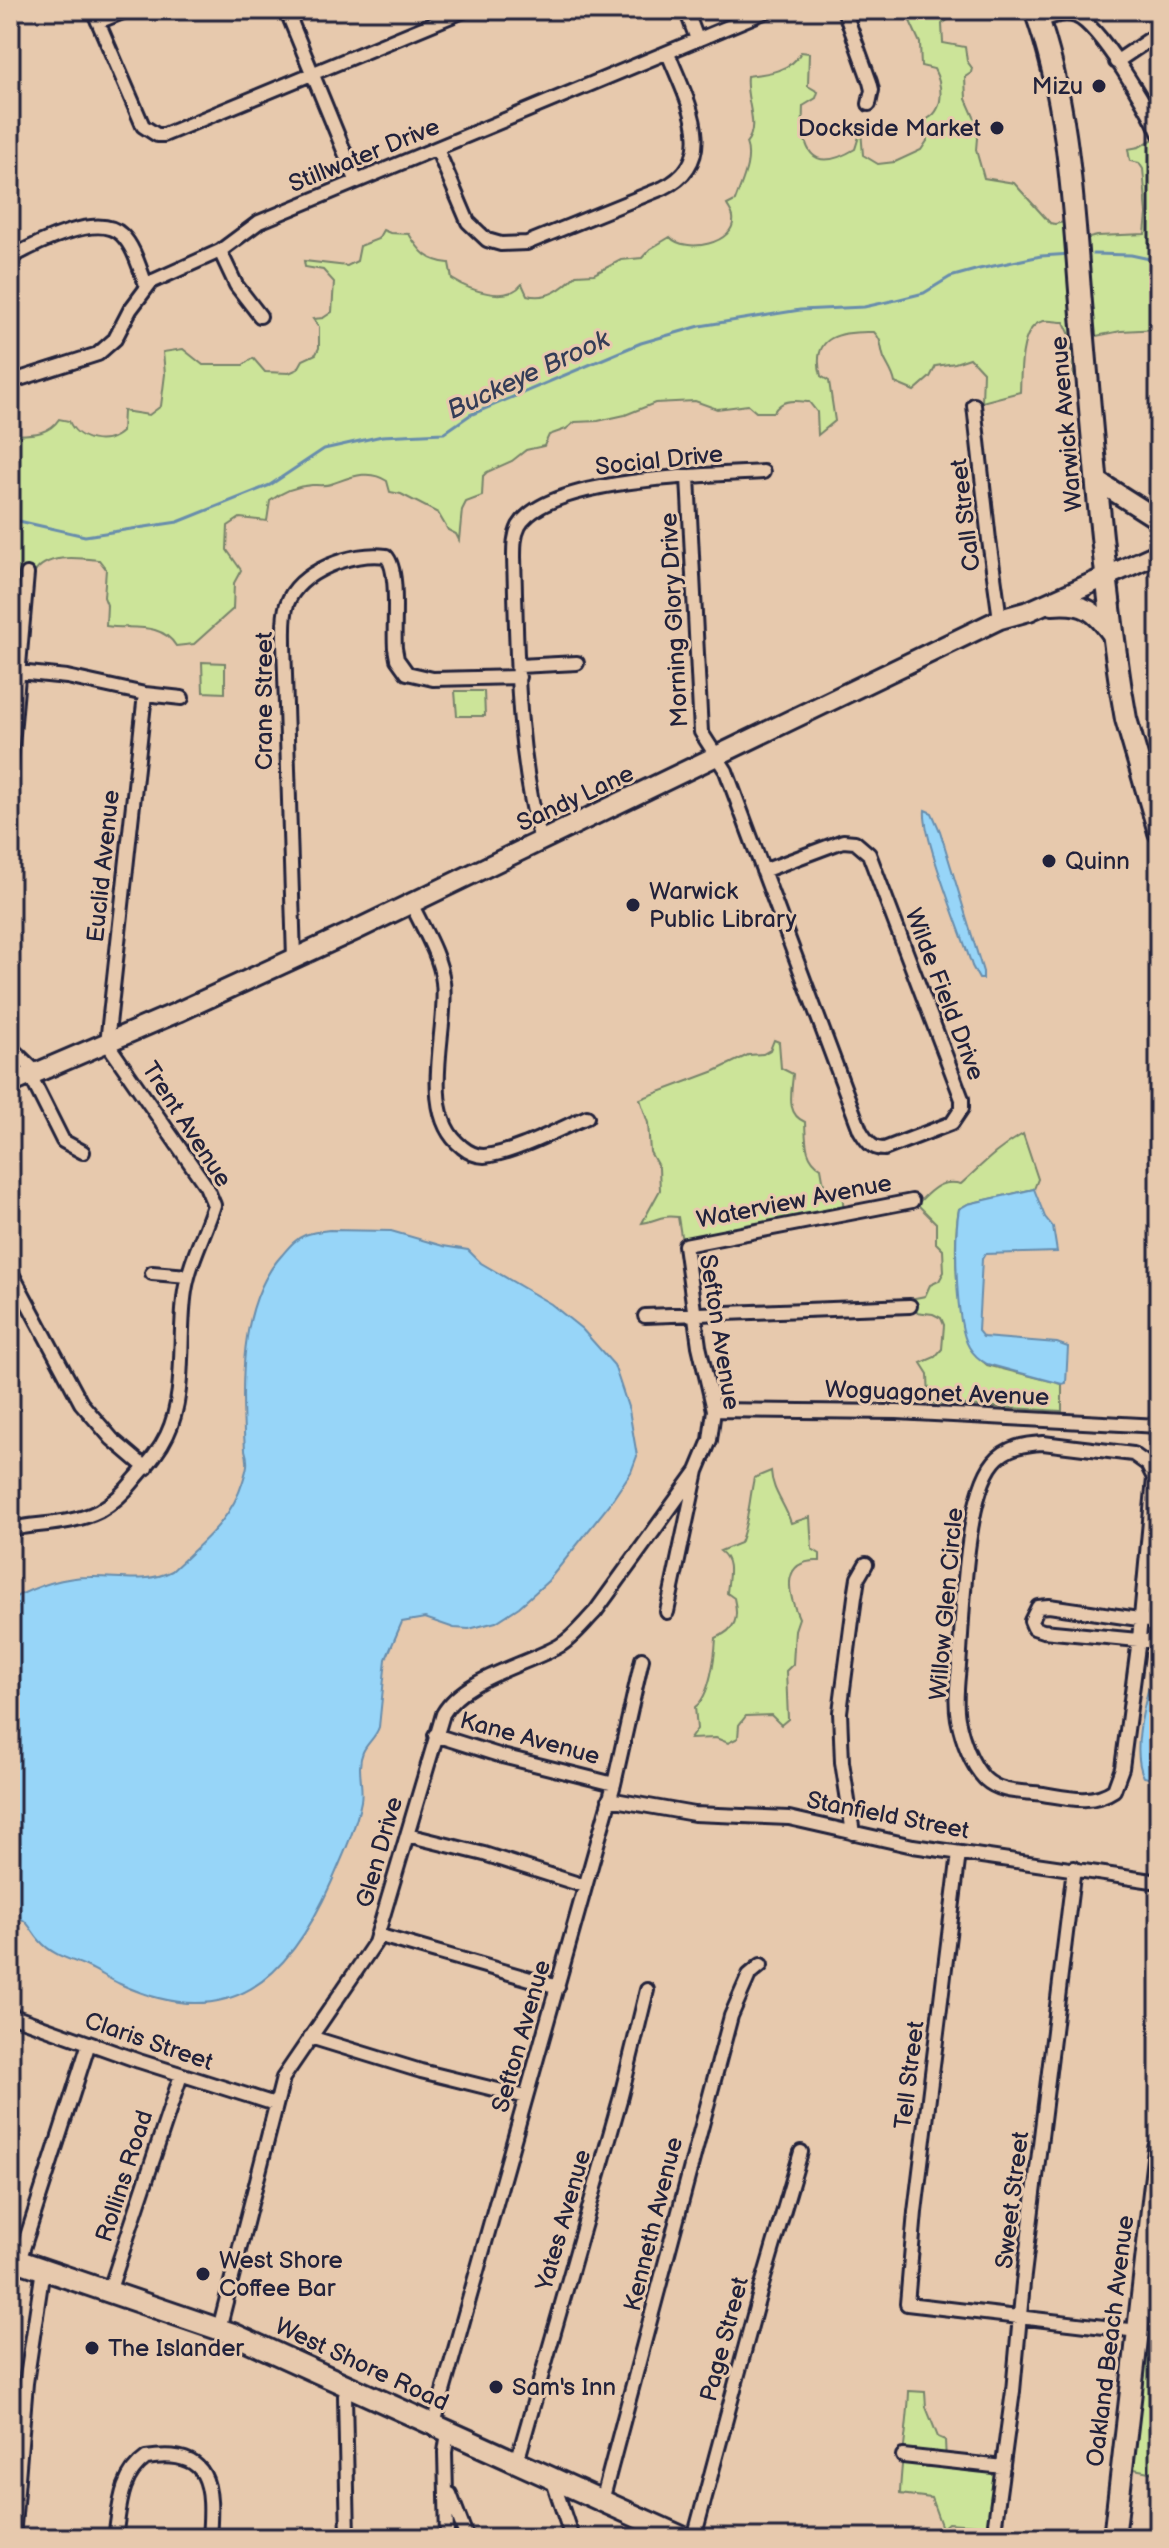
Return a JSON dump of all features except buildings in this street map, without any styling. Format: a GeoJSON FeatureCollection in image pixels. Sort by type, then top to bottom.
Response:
{"type":"FeatureCollection","features":[{"type":"Feature","properties":{"kind":"main road","name":"Warwick Avenue"},"geometry":{"type":"LineString","coordinates":[[1037,15],[1052,66],[1072,183],[1096,480],[1125,716],[1159,832]]}},
{"type":"Feature","properties":{"kind":"main road"},"geometry":{"type":"LineString","coordinates":[[1096,480],[1159,520]]}},
{"type":"Feature","properties":{"kind":"main road","name":"Sandy Lane"},"geometry":{"type":"LineString","coordinates":[[10,1084],[294,958],[1000,619],[1041,605],[1159,553]]}},
{"type":"Feature","properties":{"kind":"main road"},"geometry":{"type":"LineString","coordinates":[[1041,605],[1070,604],[1089,609],[1114,637]]}},
{"type":"Feature","properties":{"kind":"main road","name":"Oakland Beach Avenue"},"geometry":{"type":"LineString","coordinates":[[1114,2538],[1159,2149]]}},
{"type":"Feature","properties":{"kind":"main road","name":"West Shore Road"},"geometry":{"type":"LineString","coordinates":[[15,2259],[219,2329],[677,2536]]}},
{"type":"Feature","properties":{"kind":"street"},"geometry":{"type":"LineString","coordinates":[[128,10],[96,16],[143,126],[157,135],[164,135],[466,10]]}},
{"type":"Feature","properties":{"kind":"street"},"geometry":{"type":"LineString","coordinates":[[686,10],[697,39]]}},
{"type":"Feature","properties":{"kind":"street","name":"Stillwater Drive"},"geometry":{"type":"LineString","coordinates":[[10,382],[98,354],[108,347],[147,287],[163,276],[220,251],[259,222],[769,10]]}},
{"type":"Feature","properties":{"kind":"street"},"geometry":{"type":"LineString","coordinates":[[844,10],[870,82],[869,104]]}},
{"type":"Feature","properties":{"kind":"street"},"geometry":{"type":"LineString","coordinates":[[1037,15],[1065,14],[1081,19],[1105,44],[1159,133]]}},
{"type":"Feature","properties":{"kind":"street"},"geometry":{"type":"LineString","coordinates":[[290,19],[356,180]]}},
{"type":"Feature","properties":{"kind":"street"},"geometry":{"type":"LineString","coordinates":[[1116,62],[1159,33]]}},
{"type":"Feature","properties":{"kind":"street"},"geometry":{"type":"LineString","coordinates":[[437,149],[468,222],[487,240],[501,244],[527,243],[663,188],[676,180],[691,163],[697,142],[693,119],[668,53]]}},
{"type":"Feature","properties":{"kind":"street"},"geometry":{"type":"LineString","coordinates":[[10,258],[91,225],[107,226],[126,239],[147,287]]}},
{"type":"Feature","properties":{"kind":"street"},"geometry":{"type":"LineString","coordinates":[[220,251],[236,285],[260,316]]}},
{"type":"Feature","properties":{"kind":"street","name":"Call Street"},"geometry":{"type":"LineString","coordinates":[[974,405],[1000,619]]}},
{"type":"Feature","properties":{"kind":"street","name":"Social Drive"},"geometry":{"type":"LineString","coordinates":[[541,841],[522,748],[514,542],[519,526],[542,508],[589,489],[631,481],[763,472]]}},
{"type":"Feature","properties":{"kind":"street","name":"Morning Glory Drive"},"geometry":{"type":"LineString","coordinates":[[688,477],[701,732],[718,756]]}},
{"type":"Feature","properties":{"kind":"street","name":"Crane Street"},"geometry":{"type":"LineString","coordinates":[[294,958],[284,643],[287,604],[297,588],[310,577],[347,559],[386,556],[391,561],[393,575],[395,648],[397,659],[407,673],[433,679],[519,672]]}},
{"type":"Feature","properties":{"kind":"street"},"geometry":{"type":"LineString","coordinates":[[10,768],[27,574]]}},
{"type":"Feature","properties":{"kind":"street"},"geometry":{"type":"LineString","coordinates":[[519,672],[577,663]]}},
{"type":"Feature","properties":{"kind":"street"},"geometry":{"type":"LineString","coordinates":[[18,672],[67,677],[145,694],[182,698]]}},
{"type":"Feature","properties":{"kind":"street","name":"Euclid Avenue"},"geometry":{"type":"LineString","coordinates":[[107,1043],[145,694]]}},
{"type":"Feature","properties":{"kind":"street","name":"Wilde Field Drive"},"geometry":{"type":"LineString","coordinates":[[718,756],[867,1141],[875,1147],[889,1148],[952,1123],[962,1108],[962,1099],[869,854],[855,842],[843,841],[763,871]]}},
{"type":"Feature","properties":{"kind":"street"},"geometry":{"type":"LineString","coordinates":[[411,903],[443,977],[445,1002],[438,1081],[444,1117],[455,1141],[467,1151],[482,1156],[501,1152],[587,1117]]}},
{"type":"Feature","properties":{"kind":"street","name":"Trent Avenue"},"geometry":{"type":"LineString","coordinates":[[10,1529],[70,1521],[98,1511],[125,1492],[146,1468],[167,1435],[176,1405],[188,1276],[214,1205],[141,1088],[107,1043]]}},
{"type":"Feature","properties":{"kind":"street"},"geometry":{"type":"LineString","coordinates":[[10,1047],[33,1073],[63,1141],[83,1152]]}},
{"type":"Feature","properties":{"kind":"street","name":"Waterview Avenue"},"geometry":{"type":"LineString","coordinates":[[685,1245],[912,1201]]}},
{"type":"Feature","properties":{"kind":"street","name":"Sefton Avenue"},"geometry":{"type":"LineString","coordinates":[[667,1612],[697,1471],[710,1440],[714,1410],[694,1315],[685,1245]]}},
{"type":"Feature","properties":{"kind":"street"},"geometry":{"type":"LineString","coordinates":[[10,1270],[81,1403],[103,1430],[146,1468]]}},
{"type":"Feature","properties":{"kind":"street"},"geometry":{"type":"LineString","coordinates":[[152,1273],[188,1276]]}},
{"type":"Feature","properties":{"kind":"street"},"geometry":{"type":"LineString","coordinates":[[645,1316],[910,1306]]}},
{"type":"Feature","properties":{"kind":"street","name":"Woguagonet Avenue"},"geometry":{"type":"LineString","coordinates":[[714,1410],[897,1412],[1159,1426]]}},
{"type":"Feature","properties":{"kind":"street","name":"Willow Glen Circle"},"geometry":{"type":"LineString","coordinates":[[1043,1443],[1125,1452],[1147,1464],[1154,1478],[1154,1495],[1139,1639],[1122,1768],[1114,1790],[1097,1800],[1074,1799],[1004,1789],[983,1777],[964,1742],[956,1697],[972,1526],[980,1490],[996,1459],[1018,1446],[1043,1443]]}},
{"type":"Feature","properties":{"kind":"street","name":"Glen Drive"},"geometry":{"type":"LineString","coordinates":[[219,2329],[283,2078],[366,1959],[377,1935],[443,1714],[457,1696],[559,1646],[580,1628],[595,1612],[697,1471]]}},
{"type":"Feature","properties":{"kind":"street"},"geometry":{"type":"LineString","coordinates":[[853,1833],[842,1762],[840,1712],[858,1578],[866,1564]]}},
{"type":"Feature","properties":{"kind":"street"},"geometry":{"type":"LineString","coordinates":[[1159,1622],[1103,1612],[1038,1607],[1031,1621],[1034,1628],[1043,1631],[1159,1642]]}},
{"type":"Feature","properties":{"kind":"street"},"geometry":{"type":"LineString","coordinates":[[1101,1637],[1103,1612]]}},
{"type":"Feature","properties":{"kind":"street","name":"Sefton Avenue"},"geometry":{"type":"LineString","coordinates":[[447,2538],[447,2483],[441,2428],[526,2097],[614,1784],[642,1659]]}},
{"type":"Feature","properties":{"kind":"street","name":"Kane Avenue"},"geometry":{"type":"LineString","coordinates":[[435,1735],[502,1756],[614,1784]]}},
{"type":"Feature","properties":{"kind":"street","name":"Stanfield Street"},"geometry":{"type":"LineString","coordinates":[[609,1799],[694,1814],[789,1818],[913,1846],[1159,1882]]}},
{"type":"Feature","properties":{"kind":"street"},"geometry":{"type":"LineString","coordinates":[[407,1835],[484,1854],[585,1886]]}},
{"type":"Feature","properties":{"kind":"street","name":"Tell Street"},"geometry":{"type":"LineString","coordinates":[[959,1853],[920,2167],[907,2304],[1020,2317]]}},
{"type":"Feature","properties":{"kind":"street","name":"Sweet Street"},"geometry":{"type":"LineString","coordinates":[[993,2538],[1074,1868]]}},
{"type":"Feature","properties":{"kind":"street"},"geometry":{"type":"LineString","coordinates":[[377,1935],[558,1987]]}},
{"type":"Feature","properties":{"kind":"street","name":"Kenneth Avenue"},"geometry":{"type":"LineString","coordinates":[[602,2501],[731,2016],[749,1975],[761,1965]]}},
{"type":"Feature","properties":{"kind":"street","name":"Yates Avenue"},"geometry":{"type":"LineString","coordinates":[[517,2462],[621,2096],[647,1990]]}},
{"type":"Feature","properties":{"kind":"street","name":"Claris Street"},"geometry":{"type":"LineString","coordinates":[[10,2015],[181,2075],[275,2104]]}},
{"type":"Feature","properties":{"kind":"street"},"geometry":{"type":"LineString","coordinates":[[310,2037],[421,2071],[526,2097]]}},
{"type":"Feature","properties":{"kind":"street"},"geometry":{"type":"LineString","coordinates":[[15,2259],[89,2043]]}},
{"type":"Feature","properties":{"kind":"street","name":"Rollins Road"},"geometry":{"type":"LineString","coordinates":[[109,2292],[181,2075]]}},
{"type":"Feature","properties":{"kind":"street","name":"Page Street"},"geometry":{"type":"LineString","coordinates":[[694,2538],[801,2152]]}},
{"type":"Feature","properties":{"kind":"street"},"geometry":{"type":"LineString","coordinates":[[13,2538],[26,2383],[43,2269]]}},
{"type":"Feature","properties":{"kind":"street"},"geometry":{"type":"LineString","coordinates":[[1020,2317],[1138,2331]]}},
{"type":"Feature","properties":{"kind":"street"},"geometry":{"type":"LineString","coordinates":[[348,2538],[345,2396],[349,2386]]}},
{"type":"Feature","properties":{"kind":"street"},"geometry":{"type":"LineString","coordinates":[[115,2538],[122,2488],[129,2475],[146,2458],[172,2456],[184,2457],[195,2465],[210,2490],[209,2538]]}},
{"type":"Feature","properties":{"kind":"street"},"geometry":{"type":"LineString","coordinates":[[903,2456],[1003,2467]]}},
{"type":"Feature","properties":{"kind":"street"},"geometry":{"type":"LineString","coordinates":[[552,2478],[572,2538]]}},
{"type":"Feature","properties":{"kind":"street"},"geometry":{"type":"LineString","coordinates":[[447,2483],[467,2538]]}},
{"type":"Feature","properties":{"kind":"green space"},"geometry":{"type":"Polygon","coordinates":[[[916,10],[948,10],[952,17],[942,24],[943,43],[965,47],[967,61],[972,68],[965,77],[966,99],[978,126],[976,150],[984,178],[1014,183],[1050,223],[1074,220],[1077,241],[1097,236],[1145,234],[1147,214],[1143,169],[1139,163],[1130,161],[1128,149],[1139,147],[1159,136],[1159,329],[1121,331],[1086,338],[1088,374],[1074,376],[1070,335],[1064,322],[1044,321],[1036,324],[1023,351],[1020,392],[982,402],[983,372],[970,358],[936,366],[930,377],[914,391],[895,383],[874,332],[840,335],[831,338],[820,352],[821,376],[829,381],[835,421],[818,435],[817,412],[809,402],[799,401],[785,402],[774,412],[756,412],[748,405],[717,409],[695,401],[655,403],[625,415],[575,422],[549,435],[544,446],[526,450],[483,476],[482,496],[466,502],[462,510],[459,540],[456,534],[448,530],[438,513],[401,494],[390,492],[387,481],[380,477],[359,475],[329,485],[294,488],[270,501],[267,521],[240,518],[228,526],[227,550],[241,570],[234,583],[233,609],[194,644],[176,646],[162,633],[145,628],[106,626],[106,569],[99,560],[54,560],[39,567],[34,574],[30,593],[10,593],[10,435],[44,431],[59,419],[69,421],[78,433],[92,440],[115,437],[122,432],[123,411],[149,415],[161,406],[165,374],[163,352],[183,349],[203,365],[243,365],[253,358],[265,372],[289,373],[298,369],[303,360],[316,354],[319,348],[319,327],[313,319],[323,318],[332,312],[334,282],[323,270],[305,267],[304,261],[347,266],[357,261],[360,246],[378,239],[383,230],[409,234],[425,254],[449,263],[452,279],[468,287],[498,294],[515,290],[522,284],[527,295],[535,296],[554,292],[576,275],[594,274],[621,260],[642,258],[670,237],[687,245],[709,244],[719,240],[732,226],[733,217],[727,205],[735,201],[747,165],[746,143],[752,120],[747,76],[785,67],[801,52],[809,53],[808,86],[818,92],[816,98],[803,106],[804,134],[811,153],[828,160],[840,157],[855,149],[861,130],[863,155],[878,164],[895,162],[921,150],[927,141],[925,120],[939,105],[940,90],[934,69],[921,66],[920,43],[910,21],[916,10]]]}},
{"type":"Feature","properties":{"kind":"green space"},"geometry":{"type":"Polygon","coordinates":[[[202,662],[225,663],[225,693],[203,692],[202,662]]]}},
{"type":"Feature","properties":{"kind":"green space"},"geometry":{"type":"Polygon","coordinates":[[[455,691],[484,691],[485,716],[457,716],[455,691]]]}},
{"type":"Feature","properties":{"kind":"green space"},"geometry":{"type":"Polygon","coordinates":[[[774,1040],[779,1042],[781,1068],[793,1074],[792,1108],[805,1122],[811,1159],[821,1168],[824,1185],[842,1191],[844,1214],[687,1242],[681,1236],[678,1217],[663,1217],[642,1223],[660,1190],[659,1168],[650,1152],[648,1123],[640,1099],[748,1055],[763,1054],[770,1050],[774,1040]]]}},
{"type":"Feature","properties":{"kind":"green space"},"geometry":{"type":"Polygon","coordinates":[[[1023,1134],[1038,1179],[1034,1189],[968,1204],[959,1209],[956,1245],[958,1292],[968,1336],[976,1353],[987,1365],[1062,1384],[1062,1411],[929,1403],[928,1374],[921,1363],[935,1357],[942,1349],[944,1325],[941,1318],[915,1312],[900,1301],[925,1296],[930,1285],[939,1281],[944,1272],[943,1250],[936,1243],[936,1223],[917,1204],[942,1184],[961,1184],[998,1151],[1023,1134]]]}},
{"type":"Feature","properties":{"kind":"green space"},"geometry":{"type":"Polygon","coordinates":[[[771,1471],[791,1523],[810,1517],[812,1549],[820,1554],[820,1561],[799,1565],[790,1579],[799,1618],[795,1630],[793,1664],[786,1671],[788,1719],[781,1725],[771,1715],[746,1716],[739,1725],[738,1738],[728,1743],[716,1738],[690,1739],[697,1729],[695,1707],[708,1686],[716,1638],[732,1627],[736,1618],[734,1598],[727,1593],[729,1565],[720,1551],[740,1543],[754,1478],[771,1471]]]}},
{"type":"Feature","properties":{"kind":"green space"},"geometry":{"type":"Polygon","coordinates":[[[1159,2154],[1159,2474],[1124,2467],[1159,2154]]]}},
{"type":"Feature","properties":{"kind":"green space"},"geometry":{"type":"Polygon","coordinates":[[[909,2391],[925,2392],[926,2407],[938,2437],[945,2440],[946,2462],[1001,2471],[992,2526],[948,2523],[942,2528],[931,2498],[900,2494],[909,2391]]]}},
{"type":"Feature","properties":{"kind":"water"},"geometry":{"type":"Polygon","coordinates":[[[925,810],[932,813],[940,831],[983,979],[979,979],[972,966],[944,886],[930,841],[925,810]]]}},
{"type":"Feature","properties":{"kind":"water"},"geometry":{"type":"Polygon","coordinates":[[[1034,1189],[1045,1217],[1053,1227],[1057,1252],[985,1254],[982,1259],[978,1331],[983,1337],[1057,1343],[1068,1347],[1066,1383],[1062,1384],[984,1362],[969,1347],[958,1300],[956,1239],[959,1209],[968,1204],[1034,1189]]]}},
{"type":"Feature","properties":{"kind":"water"},"geometry":{"type":"Polygon","coordinates":[[[329,1230],[391,1231],[468,1250],[481,1263],[551,1304],[582,1329],[614,1365],[629,1410],[637,1456],[631,1472],[609,1505],[548,1581],[519,1607],[496,1622],[469,1629],[454,1628],[425,1618],[402,1622],[386,1659],[379,1727],[361,1758],[361,1801],[353,1832],[315,1916],[296,1946],[275,1970],[251,1988],[224,2000],[193,2003],[159,1998],[120,1984],[56,1954],[40,1941],[25,1921],[10,1915],[10,1600],[38,1587],[69,1579],[162,1575],[172,1571],[223,1520],[238,1495],[246,1469],[243,1374],[250,1322],[257,1297],[268,1275],[292,1244],[308,1234],[329,1230]]]}},
{"type":"Feature","properties":{"kind":"water"},"geometry":{"type":"Polygon","coordinates":[[[1155,1663],[1159,1663],[1159,1781],[1144,1777],[1138,1752],[1141,1721],[1155,1663]]]}},
{"type":"Feature","properties":{"kind":"waterway","name":"Buckeye Brook"},"geometry":{"type":"LineString","coordinates":[[10,519],[85,536],[178,522],[270,485],[324,449],[382,436],[444,433],[470,415],[641,343],[700,326],[737,320],[800,310],[864,307],[924,293],[950,277],[979,269],[1041,256],[1071,254]]}},
{"type":"Feature","properties":{"kind":"waterway","name":"Buckeye Brook"},"geometry":{"type":"LineString","coordinates":[[1093,254],[1131,255],[1159,261]]}},
{"type":"Feature","properties":{"kind":"place","name":"Mizu"},"geometry":{"type":"Point","coordinates":[1099,86]}},
{"type":"Feature","properties":{"kind":"place","name":"Dockside Market"},"geometry":{"type":"Point","coordinates":[997,128]}},
{"type":"Feature","properties":{"kind":"place","name":"Quinn"},"geometry":{"type":"Point","coordinates":[1049,861]}},
{"type":"Feature","properties":{"kind":"place","name":"Warwick Public Library"},"geometry":{"type":"Point","coordinates":[633,905]}},
{"type":"Feature","properties":{"kind":"place","name":"West Shore Coffee Bar"},"geometry":{"type":"Point","coordinates":[203,2274]}},
{"type":"Feature","properties":{"kind":"place","name":"The Islander"},"geometry":{"type":"Point","coordinates":[92,2348]}},
{"type":"Feature","properties":{"kind":"place","name":"Sam's Inn"},"geometry":{"type":"Point","coordinates":[496,2387]}}]}
